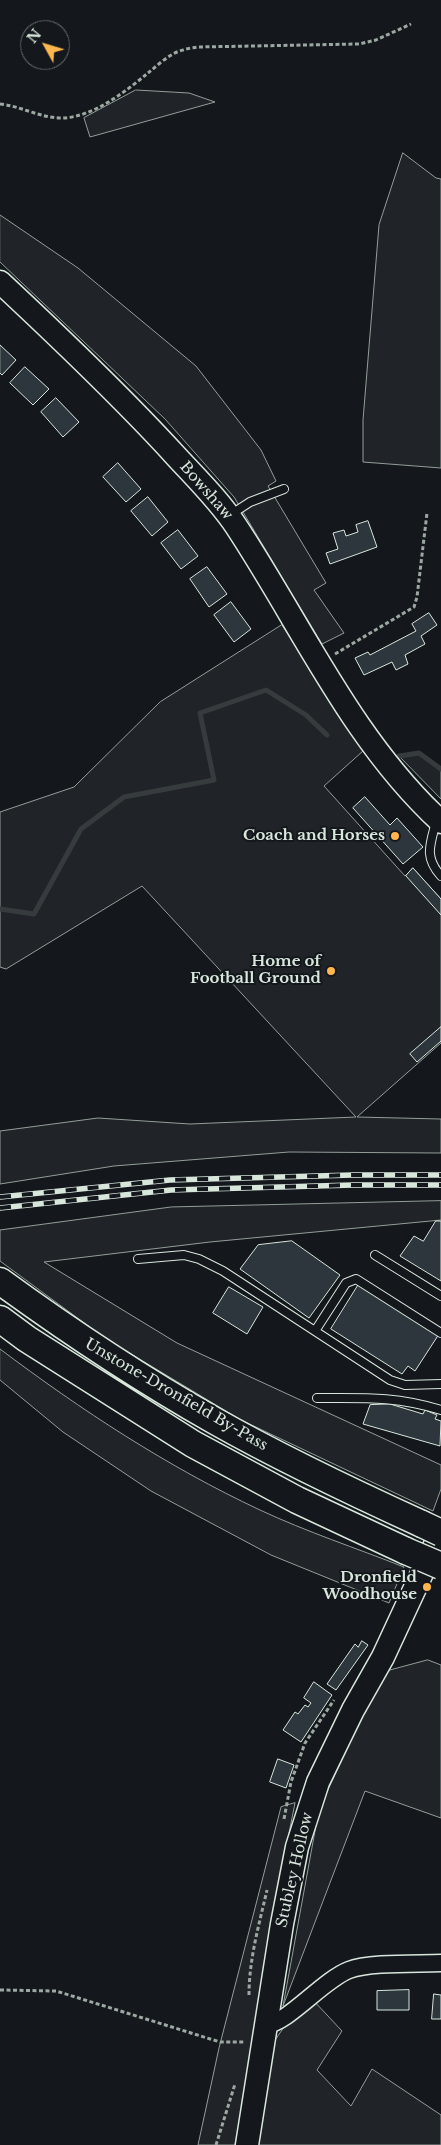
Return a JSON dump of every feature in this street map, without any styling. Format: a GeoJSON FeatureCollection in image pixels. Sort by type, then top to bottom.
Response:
{"type":"FeatureCollection","features":[{"type":"Feature","properties":{"kind":"highway","name":"Unstone-Dronfield By-Pass"},"geometry":{"type":"LineString","coordinates":[[0,1281],[82,1340],[216,1422],[332,1482],[435,1529]]}},
{"type":"Feature","properties":{"kind":"highway","name":"Unstone-Dronfield By-Pass"},"geometry":{"type":"LineString","coordinates":[[0,1319],[27,1339],[193,1444],[297,1500],[441,1566]]}},
{"type":"Feature","properties":{"kind":"main road","name":"Bowshaw"},"geometry":{"type":"LineString","coordinates":[[0,282],[67,344],[144,421],[228,516],[367,737],[406,788],[439,821]]}},
{"type":"Feature","properties":{"kind":"main road","name":"Stubley Hollow"},"geometry":{"type":"LineString","coordinates":[[247,2145],[282,1924],[297,1847],[318,1782],[353,1710],[383,1657],[435,1529]]}},
{"type":"Feature","properties":{"kind":"street"},"geometry":{"type":"LineString","coordinates":[[265,2035],[314,1992],[347,1970],[360,1967],[441,1963]]}},
{"type":"Feature","properties":{"kind":"lane"},"geometry":{"type":"LineString","coordinates":[[228,516],[250,502],[284,489]]}},
{"type":"Feature","properties":{"kind":"lane"},"geometry":{"type":"LineString","coordinates":[[439,821],[430,844],[429,858],[433,867],[441,876]]}},
{"type":"Feature","properties":{"kind":"lane"},"geometry":{"type":"LineString","coordinates":[[138,1259],[184,1255],[199,1259],[222,1270],[390,1380],[405,1385],[441,1384]]}},
{"type":"Feature","properties":{"kind":"lane"},"geometry":{"type":"LineString","coordinates":[[375,1255],[441,1296]]}},
{"type":"Feature","properties":{"kind":"lane"},"geometry":{"type":"LineString","coordinates":[[315,1331],[346,1283],[356,1280],[441,1334]]}},
{"type":"Feature","properties":{"kind":"lane"},"geometry":{"type":"LineString","coordinates":[[317,1398],[379,1397],[415,1401],[441,1410]]}},
{"type":"Feature","properties":{"kind":"path"},"geometry":{"type":"LineString","coordinates":[[0,104],[12,105],[44,115],[62,118],[82,115],[110,100],[170,56],[182,50],[198,47],[359,44],[376,40],[411,24]]}},
{"type":"Feature","properties":{"kind":"path"},"geometry":{"type":"LineString","coordinates":[[319,663],[414,607],[418,597],[427,514]]}},
{"type":"Feature","properties":{"kind":"path"},"geometry":{"type":"LineString","coordinates":[[0,1990],[56,1991],[214,2040],[250,2042],[265,2035]]}},
{"type":"Feature","properties":{"kind":"shaded area"},"geometry":{"type":"Polygon","coordinates":[[[136,90],[189,93],[215,102],[90,137],[84,118],[136,90]]]}},
{"type":"Feature","properties":{"kind":"shaded area"},"geometry":{"type":"Polygon","coordinates":[[[403,153],[436,178],[441,179],[441,468],[363,462],[363,420],[379,225],[403,153]]]}},
{"type":"Feature","properties":{"kind":"shaded area"},"geometry":{"type":"Polygon","coordinates":[[[0,215],[78,268],[196,366],[261,450],[276,481],[268,486],[326,583],[314,590],[344,633],[322,644],[234,497],[165,419],[0,262],[0,215]]]}},
{"type":"Feature","properties":{"kind":"shaded area"},"geometry":{"type":"Polygon","coordinates":[[[282,625],[363,751],[324,786],[405,876],[413,868],[441,899],[441,1043],[357,1117],[441,1119],[441,1153],[289,1152],[114,1166],[0,1184],[0,1131],[98,1118],[190,1124],[356,1117],[142,886],[6,969],[0,967],[0,812],[74,787],[160,702],[282,625]]]}},
{"type":"Feature","properties":{"kind":"shaded area"},"geometry":{"type":"Polygon","coordinates":[[[419,753],[441,769],[441,799],[399,756],[419,753]]]}},
{"type":"Feature","properties":{"kind":"shaded area"},"geometry":{"type":"Polygon","coordinates":[[[441,1201],[441,1220],[210,1242],[44,1262],[177,1343],[441,1465],[441,1489],[433,1511],[241,1420],[106,1339],[0,1261],[0,1230],[171,1207],[441,1201]]]}},
{"type":"Feature","properties":{"kind":"shaded area"},"geometry":{"type":"Polygon","coordinates":[[[0,1349],[62,1394],[126,1436],[192,1475],[278,1518],[404,1567],[389,1603],[271,1555],[151,1491],[63,1432],[0,1380],[0,1349]]]}},
{"type":"Feature","properties":{"kind":"shaded area"},"geometry":{"type":"Polygon","coordinates":[[[428,1660],[441,1665],[441,1818],[365,1791],[283,2006],[319,1809],[377,1684],[387,1671],[428,1660]]]}},
{"type":"Feature","properties":{"kind":"shaded area"},"geometry":{"type":"Polygon","coordinates":[[[295,1803],[268,1939],[253,2052],[235,2145],[198,2145],[219,2048],[281,1807],[295,1803]]]}},
{"type":"Feature","properties":{"kind":"shaded area"},"geometry":{"type":"Polygon","coordinates":[[[313,2000],[342,2031],[317,2070],[351,2106],[372,2069],[441,2115],[441,2145],[251,2145],[269,2049],[284,2027],[313,2000]]]}},
{"type":"Feature","properties":{"kind":"building"},"geometry":{"type":"Polygon","coordinates":[[[0,345],[16,360],[2,375],[0,373],[0,345]]]}},
{"type":"Feature","properties":{"kind":"building"},"geometry":{"type":"Polygon","coordinates":[[[25,367],[49,389],[33,405],[10,383],[25,367]]]}},
{"type":"Feature","properties":{"kind":"building"},"geometry":{"type":"Polygon","coordinates":[[[56,398],[79,422],[63,437],[41,412],[56,398]]]}},
{"type":"Feature","properties":{"kind":"building"},"geometry":{"type":"Polygon","coordinates":[[[118,463],[141,489],[126,502],[103,477],[118,463]]]}},
{"type":"Feature","properties":{"kind":"building"},"geometry":{"type":"Polygon","coordinates":[[[148,497],[168,522],[152,536],[131,511],[148,497]]]}},
{"type":"Feature","properties":{"kind":"building"},"geometry":{"type":"Polygon","coordinates":[[[368,521],[377,547],[330,564],[326,553],[338,549],[333,533],[344,530],[346,536],[358,532],[356,525],[368,521]]]}},
{"type":"Feature","properties":{"kind":"building"},"geometry":{"type":"Polygon","coordinates":[[[178,530],[198,556],[181,569],[161,543],[178,530]]]}},
{"type":"Feature","properties":{"kind":"building"},"geometry":{"type":"Polygon","coordinates":[[[207,567],[227,594],[209,607],[190,579],[207,567]]]}},
{"type":"Feature","properties":{"kind":"building"},"geometry":{"type":"Polygon","coordinates":[[[231,602],[251,629],[234,642],[214,615],[231,602]]]}},
{"type":"Feature","properties":{"kind":"building"},"geometry":{"type":"Polygon","coordinates":[[[429,613],[437,625],[421,636],[425,644],[405,655],[408,664],[396,670],[392,662],[364,675],[355,658],[368,652],[370,655],[416,631],[412,624],[429,613]]]}},
{"type":"Feature","properties":{"kind":"building","name":"Coach and Horses"},"geometry":{"type":"Polygon","coordinates":[[[365,797],[390,825],[397,818],[423,847],[403,864],[353,808],[365,797]]]}},
{"type":"Feature","properties":{"kind":"building"},"geometry":{"type":"Polygon","coordinates":[[[413,868],[441,899],[441,915],[406,876],[413,868]]]}},
{"type":"Feature","properties":{"kind":"building"},"geometry":{"type":"Polygon","coordinates":[[[441,1027],[441,1041],[417,1062],[410,1054],[441,1027]]]}},
{"type":"Feature","properties":{"kind":"building"},"geometry":{"type":"Polygon","coordinates":[[[436,1221],[441,1221],[441,1281],[400,1256],[414,1236],[423,1241],[436,1221]]]}},
{"type":"Feature","properties":{"kind":"building"},"geometry":{"type":"Polygon","coordinates":[[[292,1241],[340,1275],[309,1318],[240,1269],[258,1245],[292,1241]]]}},
{"type":"Feature","properties":{"kind":"building"},"geometry":{"type":"Polygon","coordinates":[[[359,1284],[439,1334],[415,1371],[408,1366],[402,1374],[331,1329],[359,1284]]]}},
{"type":"Feature","properties":{"kind":"building"},"geometry":{"type":"Polygon","coordinates":[[[229,1287],[263,1307],[247,1334],[213,1313],[229,1287]]]}},
{"type":"Feature","properties":{"kind":"building"},"geometry":{"type":"Polygon","coordinates":[[[390,1404],[423,1414],[425,1410],[437,1415],[435,1419],[441,1421],[440,1446],[363,1424],[370,1405],[390,1404]]]}},
{"type":"Feature","properties":{"kind":"building"},"geometry":{"type":"Polygon","coordinates":[[[362,1641],[368,1645],[336,1690],[327,1684],[355,1644],[358,1647],[362,1641]]]}},
{"type":"Feature","properties":{"kind":"building"},"geometry":{"type":"Polygon","coordinates":[[[314,1682],[332,1695],[301,1742],[283,1730],[295,1712],[298,1714],[305,1705],[308,1707],[311,1703],[304,1698],[314,1682]]]}},
{"type":"Feature","properties":{"kind":"building"},"geometry":{"type":"Polygon","coordinates":[[[278,1759],[294,1765],[286,1788],[270,1782],[278,1759]]]}},
{"type":"Feature","properties":{"kind":"building"},"geometry":{"type":"Polygon","coordinates":[[[409,1990],[409,2010],[377,2010],[377,1991],[409,1990]]]}},
{"type":"Feature","properties":{"kind":"building"},"geometry":{"type":"Polygon","coordinates":[[[434,1994],[441,1995],[441,2019],[432,2019],[434,1994]]]}},
{"type":"Feature","properties":{"kind":"waterway"},"geometry":{"type":"LineString","coordinates":[[0,909],[34,914],[81,829],[124,797],[214,780],[200,713],[266,690],[306,715],[327,735]]}},
{"type":"Feature","properties":{"kind":"waterway"},"geometry":{"type":"LineString","coordinates":[[399,756],[419,753],[441,769]]}},
{"type":"Feature","properties":{"kind":"railway"},"geometry":{"type":"LineString","coordinates":[[0,1197],[170,1180],[353,1175],[441,1175]]}},
{"type":"Feature","properties":{"kind":"railway"},"geometry":{"type":"LineString","coordinates":[[0,1208],[171,1190],[353,1185],[441,1185]]}},
{"type":"Feature","properties":{"kind":"place","name":"Coach and Horses"},"geometry":{"type":"Point","coordinates":[395,836]}},
{"type":"Feature","properties":{"kind":"place","name":"Home of Football Ground"},"geometry":{"type":"Point","coordinates":[331,971]}},
{"type":"Feature","properties":{"kind":"place","name":"Dronfield Woodhouse"},"geometry":{"type":"Point","coordinates":[427,1587]}}]}
